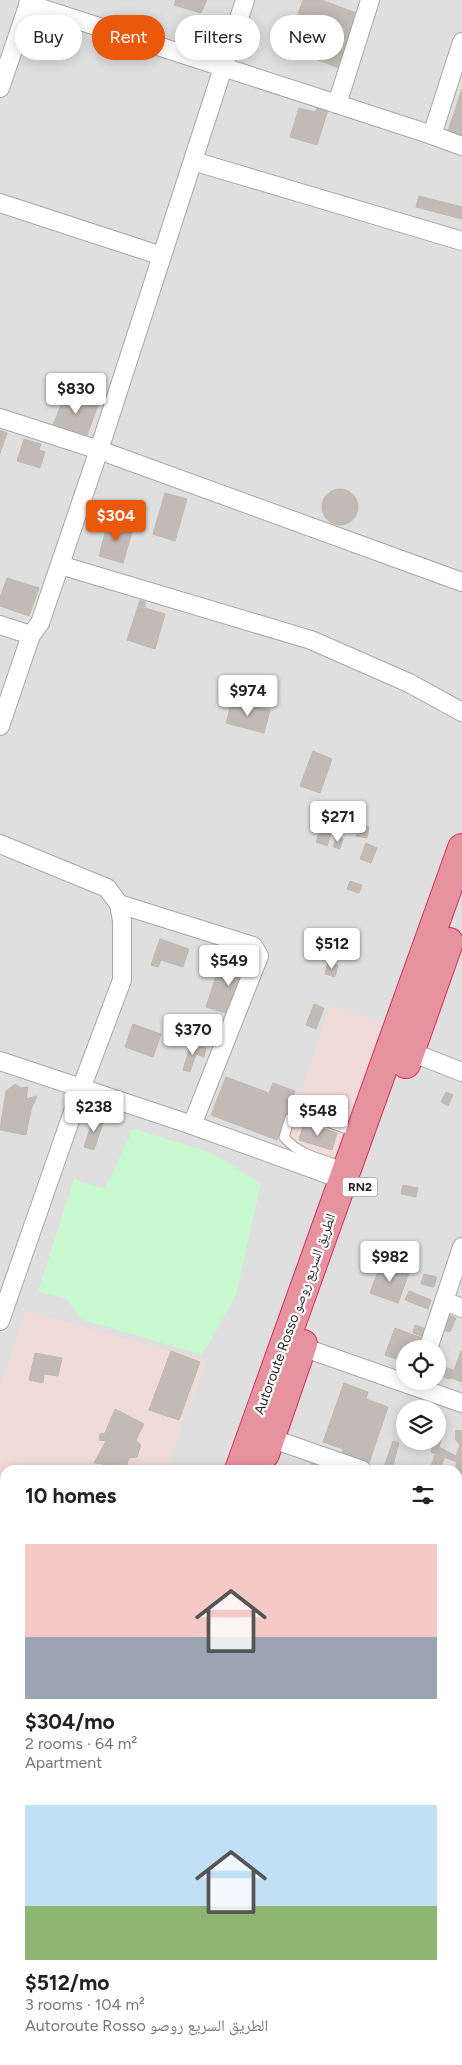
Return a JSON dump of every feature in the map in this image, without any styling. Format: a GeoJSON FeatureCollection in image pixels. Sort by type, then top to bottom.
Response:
{"type":"FeatureCollection","features":[{"type":"Feature","properties":{"kind":"highway","name":"Autoroute Rosso الطريق السريع روصو"},"geometry":{"type":"LineString","coordinates":[[241,1465],[462,848]]}},
{"type":"Feature","properties":{"kind":"highway","name":"Autoroute Rosso الطريق السريع روصو"},"geometry":{"type":"LineString","coordinates":[[261,1465],[302,1347],[411,1052],[462,904]]}},
{"type":"Feature","properties":{"kind":"street"},"geometry":{"type":"LineString","coordinates":[[0,726],[31,635],[40,623],[99,450],[245,0]]}},
{"type":"Feature","properties":{"kind":"street"},"geometry":{"type":"LineString","coordinates":[[337,104],[370,0]]}},
{"type":"Feature","properties":{"kind":"street"},"geometry":{"type":"LineString","coordinates":[[0,88],[29,2],[462,146]]}},
{"type":"Feature","properties":{"kind":"street"},"geometry":{"type":"LineString","coordinates":[[432,135],[462,42]]}},
{"type":"Feature","properties":{"kind":"street"},"geometry":{"type":"LineString","coordinates":[[193,160],[462,241]]}},
{"type":"Feature","properties":{"kind":"street"},"geometry":{"type":"LineString","coordinates":[[0,203],[162,256]]}},
{"type":"Feature","properties":{"kind":"street"},"geometry":{"type":"LineString","coordinates":[[0,418],[99,450],[462,582]]}},
{"type":"Feature","properties":{"kind":"street"},"geometry":{"type":"LineString","coordinates":[[60,565],[311,640],[409,683],[462,712]]}},
{"type":"Feature","properties":{"kind":"street"},"geometry":{"type":"LineString","coordinates":[[0,625],[31,635]]}},
{"type":"Feature","properties":{"kind":"street"},"geometry":{"type":"LineString","coordinates":[[0,844],[107,888],[119,904],[122,921],[122,980],[6,1283],[0,1321]]}},
{"type":"Feature","properties":{"kind":"street"},"geometry":{"type":"LineString","coordinates":[[119,904],[253,946],[260,956],[192,1125]]}},
{"type":"Feature","properties":{"kind":"street"},"geometry":{"type":"LineString","coordinates":[[411,1052],[462,1072]]}},
{"type":"Feature","properties":{"kind":"street"},"geometry":{"type":"LineString","coordinates":[[0,1061],[346,1174]]}},
{"type":"Feature","properties":{"kind":"street"},"geometry":{"type":"LineString","coordinates":[[431,1340],[462,1247]]}},
{"type":"Feature","properties":{"kind":"street"},"geometry":{"type":"LineString","coordinates":[[444,1301],[462,1308]]}},
{"type":"Feature","properties":{"kind":"street"},"geometry":{"type":"LineString","coordinates":[[302,1347],[396,1376]]}},
{"type":"Feature","properties":{"kind":"street"},"geometry":{"type":"LineString","coordinates":[[433,1390],[462,1403]]}},
{"type":"Feature","properties":{"kind":"street"},"geometry":{"type":"LineString","coordinates":[[270,1438],[348,1465]]}},
{"type":"Feature","properties":{"kind":"lane"},"geometry":{"type":"LineString","coordinates":[[346,1174],[299,1151],[284,1137],[286,1128],[290,1118],[300,1112],[361,1134]]}},
{"type":"Feature","properties":{"kind":"shaded area"},"geometry":{"type":"Polygon","coordinates":[[[0,0],[462,0],[462,1465],[0,1465],[0,0]]]}},
{"type":"Feature","properties":{"kind":"shaded area"},"geometry":{"type":"Polygon","coordinates":[[[331,1005],[386,1024],[335,1169],[281,1150],[331,1005]]]}},
{"type":"Feature","properties":{"kind":"shaded area"},"geometry":{"type":"Polygon","coordinates":[[[26,1311],[206,1361],[168,1465],[0,1465],[0,1387],[26,1311]]]}},
{"type":"Feature","properties":{"kind":"green space"},"geometry":{"type":"Polygon","coordinates":[[[133,1129],[209,1152],[261,1183],[236,1295],[202,1355],[81,1319],[67,1299],[38,1292],[74,1179],[105,1189],[133,1129]]]}},
{"type":"Feature","properties":{"kind":"building"},"geometry":{"type":"Polygon","coordinates":[[[176,0],[207,0],[201,13],[174,5],[176,0]]]}},
{"type":"Feature","properties":{"kind":"building"},"geometry":{"type":"Polygon","coordinates":[[[303,0],[321,0],[359,14],[344,54],[344,15],[298,15],[303,0]]]}},
{"type":"Feature","properties":{"kind":"building"},"geometry":{"type":"Polygon","coordinates":[[[318,60],[342,60],[339,68],[318,60]]]}},
{"type":"Feature","properties":{"kind":"building"},"geometry":{"type":"Polygon","coordinates":[[[462,89],[462,140],[447,134],[462,89]]]}},
{"type":"Feature","properties":{"kind":"building"},"geometry":{"type":"Polygon","coordinates":[[[318,107],[328,110],[317,145],[290,137],[299,108],[315,112],[318,107]]]}},
{"type":"Feature","properties":{"kind":"building"},"geometry":{"type":"Polygon","coordinates":[[[419,196],[462,207],[462,219],[416,207],[419,196]]]}},
{"type":"Feature","properties":{"kind":"building"},"geometry":{"type":"Polygon","coordinates":[[[66,393],[98,405],[86,438],[53,425],[66,393]]]}},
{"type":"Feature","properties":{"kind":"building"},"geometry":{"type":"Polygon","coordinates":[[[0,430],[7,433],[0,453],[0,430]]]}},
{"type":"Feature","properties":{"kind":"building"},"geometry":{"type":"Polygon","coordinates":[[[24,439],[41,444],[39,450],[45,452],[40,468],[17,461],[24,439]]]}},
{"type":"Feature","properties":{"kind":"building"},"geometry":{"type":"Polygon","coordinates":[[[340,489],[352,495],[358,507],[352,519],[340,525],[328,519],[322,507],[328,495],[340,489]]]}},
{"type":"Feature","properties":{"kind":"building"},"geometry":{"type":"Polygon","coordinates":[[[165,493],[187,499],[175,541],[153,534],[165,493]]]}},
{"type":"Feature","properties":{"kind":"building"},"geometry":{"type":"Polygon","coordinates":[[[108,522],[133,529],[123,563],[99,556],[108,522]]]}},
{"type":"Feature","properties":{"kind":"building"},"geometry":{"type":"Polygon","coordinates":[[[7,578],[39,588],[29,616],[0,606],[0,598],[7,578]]]}},
{"type":"Feature","properties":{"kind":"building"},"geometry":{"type":"Polygon","coordinates":[[[140,600],[145,602],[145,608],[165,614],[155,649],[127,640],[140,600]]]}},
{"type":"Feature","properties":{"kind":"building"},"geometry":{"type":"Polygon","coordinates":[[[232,701],[270,710],[264,733],[226,723],[232,701]]]}},
{"type":"Feature","properties":{"kind":"building"},"geometry":{"type":"Polygon","coordinates":[[[313,751],[332,759],[320,793],[300,786],[313,751]]]}},
{"type":"Feature","properties":{"kind":"building"},"geometry":{"type":"Polygon","coordinates":[[[359,824],[369,827],[367,838],[356,836],[359,824]]]}},
{"type":"Feature","properties":{"kind":"building"},"geometry":{"type":"Polygon","coordinates":[[[320,830],[331,834],[327,846],[316,842],[320,830]]]}},
{"type":"Feature","properties":{"kind":"building"},"geometry":{"type":"Polygon","coordinates":[[[337,837],[343,839],[340,849],[333,847],[337,837]]]}},
{"type":"Feature","properties":{"kind":"building"},"geometry":{"type":"Polygon","coordinates":[[[366,843],[377,848],[371,863],[360,859],[366,843]]]}},
{"type":"Feature","properties":{"kind":"building"},"geometry":{"type":"Polygon","coordinates":[[[350,881],[362,885],[359,893],[347,889],[350,881]]]}},
{"type":"Feature","properties":{"kind":"building"},"geometry":{"type":"Polygon","coordinates":[[[160,939],[189,949],[183,967],[161,960],[158,967],[151,965],[160,939]]]}},
{"type":"Feature","properties":{"kind":"building"},"geometry":{"type":"Polygon","coordinates":[[[330,941],[344,945],[342,952],[328,948],[330,941]]]}},
{"type":"Feature","properties":{"kind":"building"},"geometry":{"type":"Polygon","coordinates":[[[235,959],[252,964],[235,1016],[206,1007],[221,961],[233,965],[235,959]]]}},
{"type":"Feature","properties":{"kind":"building"},"geometry":{"type":"Polygon","coordinates":[[[328,962],[338,965],[335,977],[325,974],[328,962]]]}},
{"type":"Feature","properties":{"kind":"building"},"geometry":{"type":"Polygon","coordinates":[[[314,1004],[324,1008],[316,1029],[306,1025],[314,1004]]]}},
{"type":"Feature","properties":{"kind":"building"},"geometry":{"type":"Polygon","coordinates":[[[133,1024],[161,1034],[153,1057],[125,1047],[133,1024]]]}},
{"type":"Feature","properties":{"kind":"building"},"geometry":{"type":"Polygon","coordinates":[[[191,1043],[206,1048],[204,1057],[196,1054],[190,1072],[183,1070],[191,1043]]]}},
{"type":"Feature","properties":{"kind":"building"},"geometry":{"type":"Polygon","coordinates":[[[226,1077],[269,1093],[273,1083],[295,1091],[277,1140],[211,1115],[226,1077]]]}},
{"type":"Feature","properties":{"kind":"building"},"geometry":{"type":"Polygon","coordinates":[[[15,1084],[21,1088],[28,1087],[26,1099],[37,1096],[31,1110],[26,1135],[0,1130],[6,1091],[15,1084]]]}},
{"type":"Feature","properties":{"kind":"building"},"geometry":{"type":"Polygon","coordinates":[[[446,1092],[453,1095],[448,1106],[441,1102],[446,1092]]]}},
{"type":"Feature","properties":{"kind":"building"},"geometry":{"type":"Polygon","coordinates":[[[94,1116],[104,1120],[94,1150],[84,1147],[94,1116]]]}},
{"type":"Feature","properties":{"kind":"building"},"geometry":{"type":"Polygon","coordinates":[[[304,1123],[337,1133],[332,1150],[299,1140],[304,1123]]]}},
{"type":"Feature","properties":{"kind":"building"},"geometry":{"type":"Polygon","coordinates":[[[403,1185],[418,1188],[416,1197],[401,1194],[403,1185]]]}},
{"type":"Feature","properties":{"kind":"building"},"geometry":{"type":"Polygon","coordinates":[[[381,1263],[409,1273],[398,1303],[370,1293],[381,1263]]]}},
{"type":"Feature","properties":{"kind":"building"},"geometry":{"type":"Polygon","coordinates":[[[424,1274],[437,1277],[434,1287],[421,1284],[424,1274]]]}},
{"type":"Feature","properties":{"kind":"building"},"geometry":{"type":"Polygon","coordinates":[[[409,1291],[431,1300],[428,1309],[405,1300],[409,1291]]]}},
{"type":"Feature","properties":{"kind":"building"},"geometry":{"type":"Polygon","coordinates":[[[449,1315],[456,1318],[450,1332],[443,1330],[449,1315]]]}},
{"type":"Feature","properties":{"kind":"building"},"geometry":{"type":"Polygon","coordinates":[[[415,1325],[426,1329],[424,1337],[413,1333],[415,1325]]]}},
{"type":"Feature","properties":{"kind":"building"},"geometry":{"type":"Polygon","coordinates":[[[395,1328],[427,1340],[396,1340],[396,1359],[385,1355],[395,1328]]]}},
{"type":"Feature","properties":{"kind":"building"},"geometry":{"type":"Polygon","coordinates":[[[171,1351],[200,1362],[179,1420],[149,1410],[171,1351]]]}},
{"type":"Feature","properties":{"kind":"building"},"geometry":{"type":"Polygon","coordinates":[[[462,1352],[462,1382],[451,1378],[462,1352]]]}},
{"type":"Feature","properties":{"kind":"building"},"geometry":{"type":"Polygon","coordinates":[[[35,1353],[62,1358],[58,1376],[44,1374],[43,1383],[29,1380],[35,1353]]]}},
{"type":"Feature","properties":{"kind":"building"},"geometry":{"type":"Polygon","coordinates":[[[446,1368],[453,1370],[450,1379],[446,1378],[446,1368]]]}},
{"type":"Feature","properties":{"kind":"building"},"geometry":{"type":"Polygon","coordinates":[[[344,1383],[368,1392],[366,1399],[388,1407],[368,1465],[341,1456],[343,1449],[323,1442],[344,1383]]]}},
{"type":"Feature","properties":{"kind":"building"},"geometry":{"type":"Polygon","coordinates":[[[115,1409],[144,1424],[136,1440],[141,1445],[137,1457],[129,1458],[127,1465],[94,1463],[106,1441],[99,1440],[100,1434],[105,1433],[115,1409]]]}},
{"type":"Feature","properties":{"kind":"building"},"geometry":{"type":"Polygon","coordinates":[[[456,1430],[462,1431],[462,1465],[456,1465],[457,1462],[431,1452],[432,1450],[445,1450],[456,1456],[460,1445],[455,1439],[456,1430]]]}},
{"type":"Feature","properties":{"kind":"building"},"geometry":{"type":"Polygon","coordinates":[[[393,1441],[396,1442],[397,1450],[393,1465],[385,1465],[393,1441]]]}},
{"type":"Feature","properties":{"kind":"building"},"geometry":{"type":"Polygon","coordinates":[[[435,1455],[444,1458],[442,1465],[431,1465],[435,1455]]]}}]}
